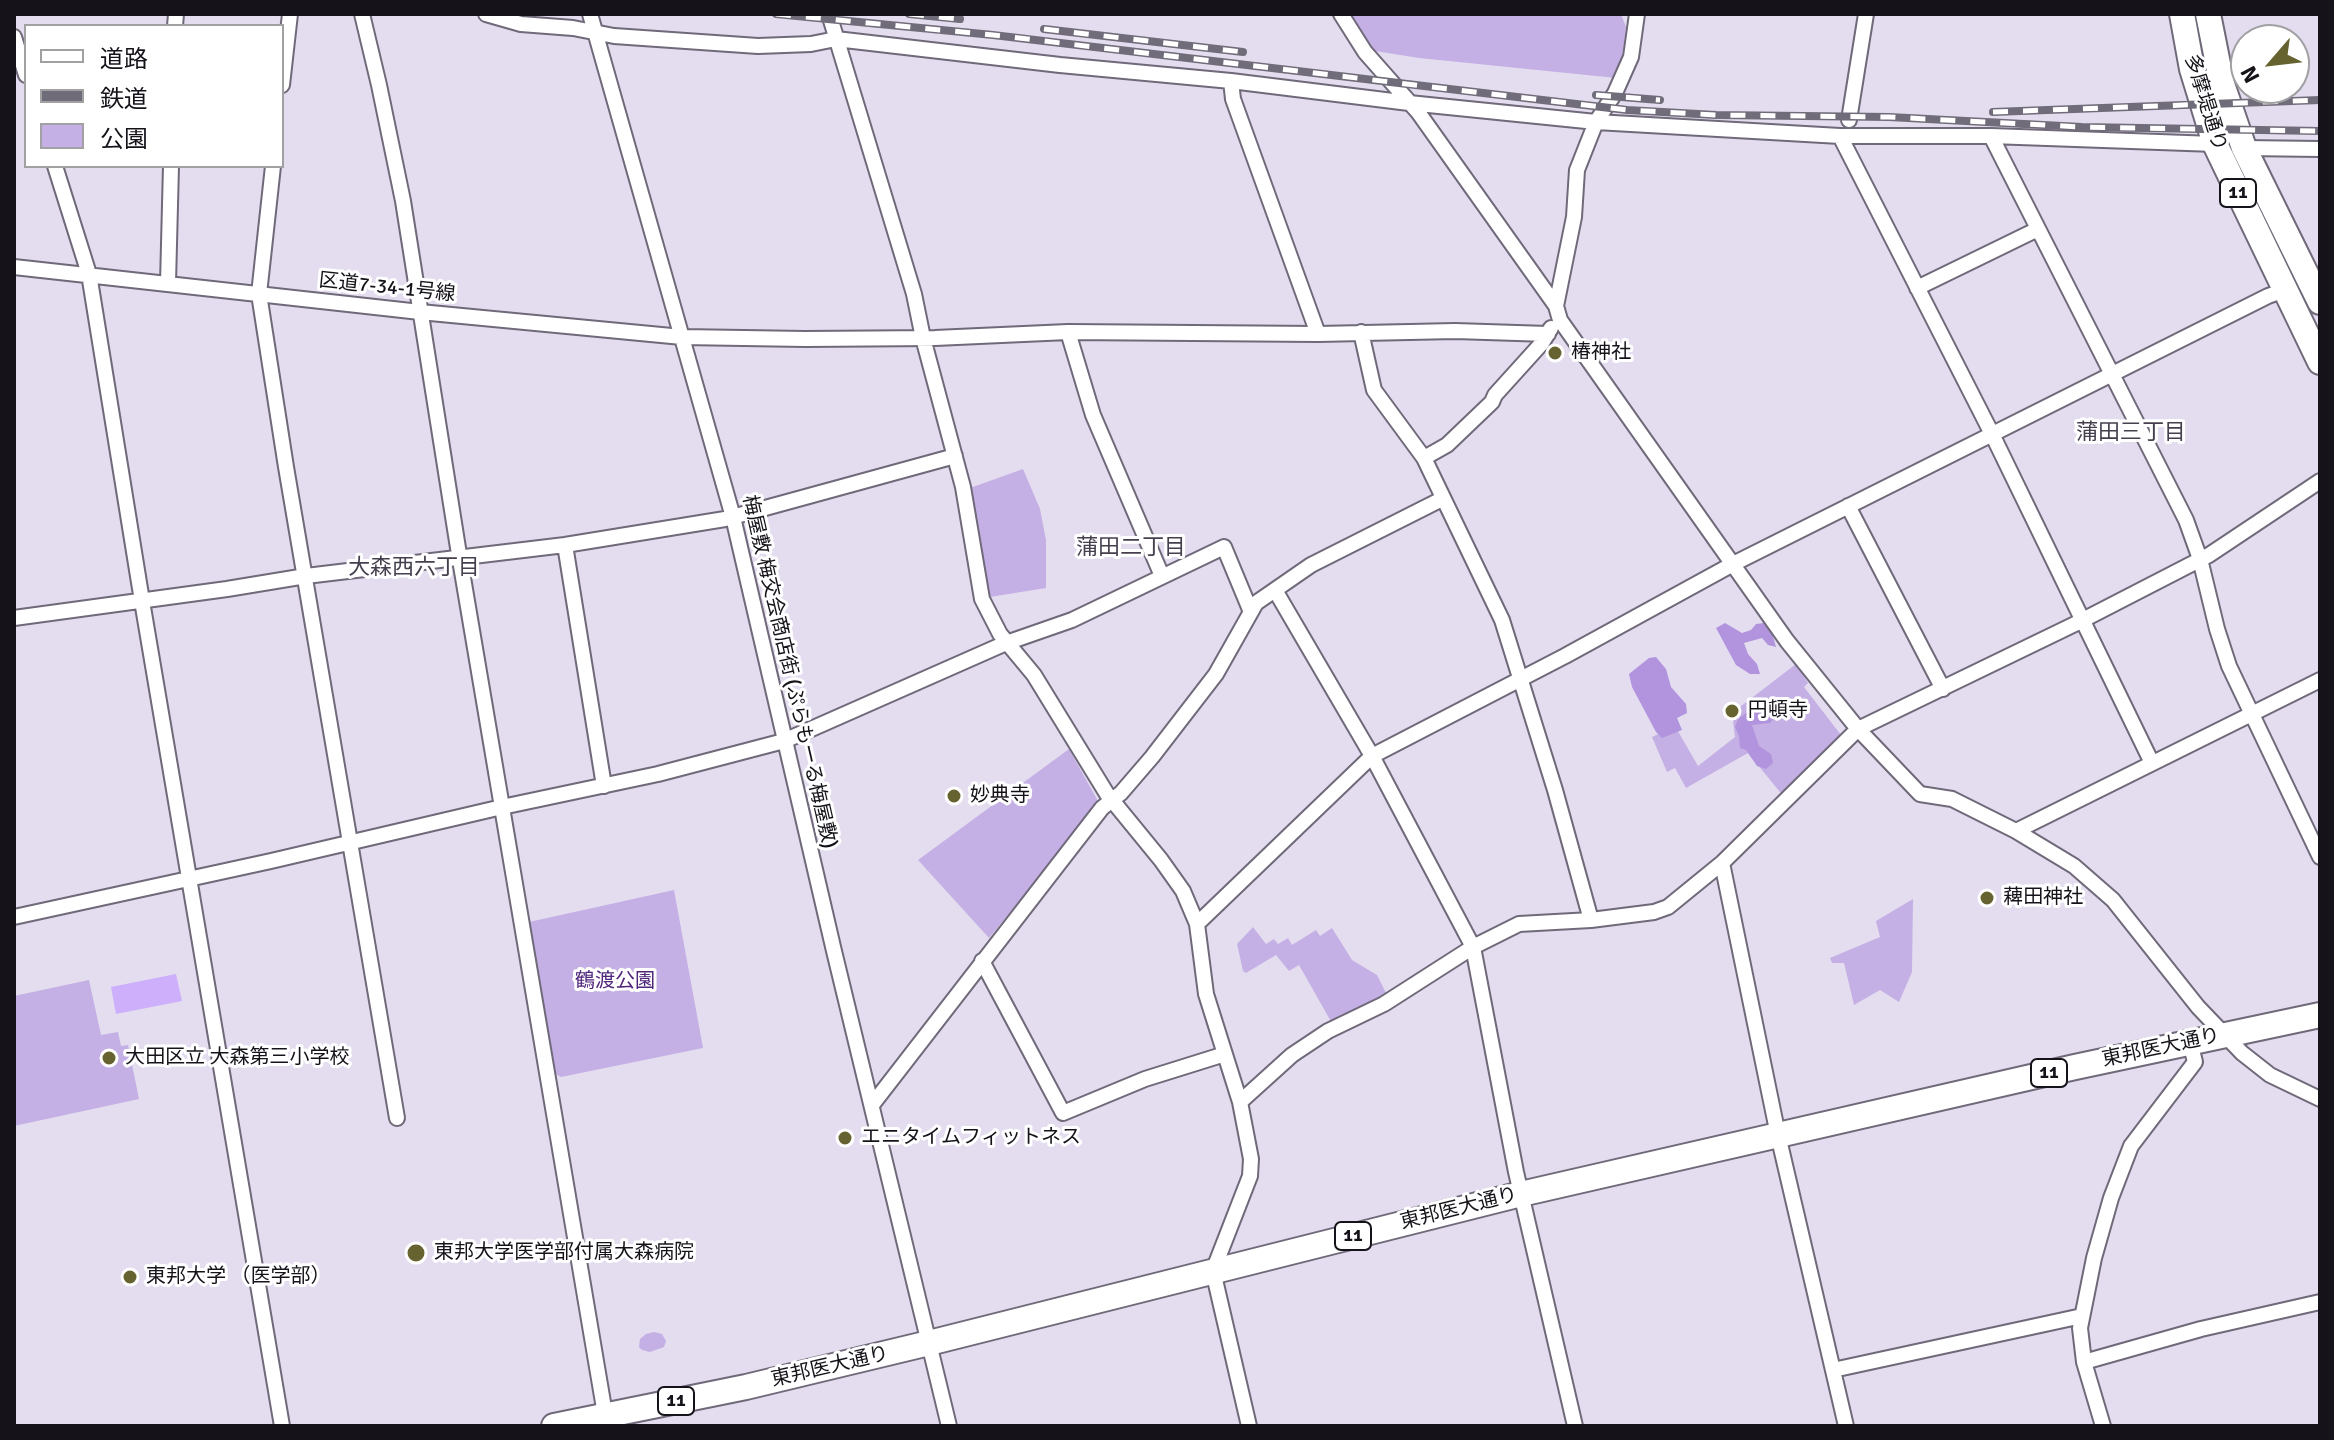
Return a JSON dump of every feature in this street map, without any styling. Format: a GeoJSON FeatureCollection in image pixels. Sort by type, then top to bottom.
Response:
{"type":"FeatureCollection","features":[{"type":"Feature","properties":{"kind":"main road","name":"多摩堤通り"},"geometry":{"type":"LineString","coordinates":[[2182,14],[2192,69],[2215,144],[2320,362]]}},
{"type":"Feature","properties":{"kind":"main road","name":"多摩堤通り"},"geometry":{"type":"LineString","coordinates":[[2208,14],[2222,84],[2244,148],[2320,302]]}},
{"type":"Feature","properties":{"kind":"main road","name":"東邦医大通り"},"geometry":{"type":"LineString","coordinates":[[554,1426],[606,1420],[746,1387],[1521,1194],[2320,1015]]}},
{"type":"Feature","properties":{"kind":"street"},"geometry":{"type":"LineString","coordinates":[[284,67],[290,14]]}},
{"type":"Feature","properties":{"kind":"street"},"geometry":{"type":"LineString","coordinates":[[362,14],[403,201],[460,559],[606,1420]]}},
{"type":"Feature","properties":{"kind":"street"},"geometry":{"type":"LineString","coordinates":[[486,14],[521,24],[573,28],[614,36],[758,46],[811,44],[836,39],[1596,122],[1840,136],[1991,136],[2215,144]]}},
{"type":"Feature","properties":{"kind":"street","name":"梅屋敷 梅交会商店街 (ぷらもーる梅屋敷)"},"geometry":{"type":"LineString","coordinates":[[590,14],[733,517],[949,1426]]}},
{"type":"Feature","properties":{"kind":"street"},"geometry":{"type":"LineString","coordinates":[[829,14],[914,294],[963,487],[982,599],[1006,643],[1034,675],[1112,801],[1183,891],[1197,924],[1206,994],[1240,1102],[1251,1159],[1250,1176],[1213,1271],[1249,1426]]}},
{"type":"Feature","properties":{"kind":"street"},"geometry":{"type":"LineString","coordinates":[[1341,14],[1365,52],[1418,112],[1787,641],[1858,729],[1920,794],[1952,799],[2016,831],[2074,866],[2113,900],[2198,1007],[2242,1053],[2270,1075],[2320,1099]]}},
{"type":"Feature","properties":{"kind":"street"},"geometry":{"type":"LineString","coordinates":[[1424,458],[1447,445],[1492,402],[1548,334],[1558,313],[1574,217],[1577,170],[1596,122],[1615,93],[1631,57],[1637,14]]}},
{"type":"Feature","properties":{"kind":"street"},"geometry":{"type":"LineString","coordinates":[[1849,120],[1866,14]]}},
{"type":"Feature","properties":{"kind":"street"},"geometry":{"type":"LineString","coordinates":[[14,37],[24,69]]}},
{"type":"Feature","properties":{"kind":"street"},"geometry":{"type":"LineString","coordinates":[[1231,81],[1233,99],[1318,334]]}},
{"type":"Feature","properties":{"kind":"street"},"geometry":{"type":"LineString","coordinates":[[1840,136],[1992,434],[2152,763]]}},
{"type":"Feature","properties":{"kind":"street"},"geometry":{"type":"LineString","coordinates":[[1991,136],[2186,520],[2200,559],[2229,666],[2320,857]]}},
{"type":"Feature","properties":{"kind":"street"},"geometry":{"type":"LineString","coordinates":[[2244,148],[2320,149]]}},
{"type":"Feature","properties":{"kind":"street"},"geometry":{"type":"LineString","coordinates":[[56,168],[89,274],[282,1426]]}},
{"type":"Feature","properties":{"kind":"street"},"geometry":{"type":"LineString","coordinates":[[168,283],[171,168]]}},
{"type":"Feature","properties":{"kind":"street"},"geometry":{"type":"LineString","coordinates":[[273,168],[259,294],[397,1118]]}},
{"type":"Feature","properties":{"kind":"street"},"geometry":{"type":"LineString","coordinates":[[1917,288],[2038,229]]}},
{"type":"Feature","properties":{"kind":"street","name":"区道7-34-1号線"},"geometry":{"type":"LineString","coordinates":[[14,267],[420,312],[682,337],[923,338],[1068,332],[1318,334],[1455,331],[1548,334]]}},
{"type":"Feature","properties":{"kind":"street"},"geometry":{"type":"LineString","coordinates":[[1197,924],[1372,756],[1733,564],[2285,290]]}},
{"type":"Feature","properties":{"kind":"street"},"geometry":{"type":"LineString","coordinates":[[1068,332],[1093,415],[1162,576]]}},
{"type":"Feature","properties":{"kind":"street"},"geometry":{"type":"LineString","coordinates":[[1361,332],[1374,390],[1424,458],[1502,620],[1555,790],[1591,920]]}},
{"type":"Feature","properties":{"kind":"street"},"geometry":{"type":"LineString","coordinates":[[14,618],[306,576],[565,545],[733,517],[955,456]]}},
{"type":"Feature","properties":{"kind":"street"},"geometry":{"type":"LineString","coordinates":[[1240,1102],[1292,1055],[1328,1031],[1384,1004],[1473,947],[1519,924],[1591,920],[1654,912],[1668,907],[1722,863],[1858,729],[2209,555],[2320,481]]}},
{"type":"Feature","properties":{"kind":"street"},"geometry":{"type":"LineString","coordinates":[[872,1105],[1102,808],[1152,757],[1216,674],[1256,603],[1311,565],[1442,499]]}},
{"type":"Feature","properties":{"kind":"street"},"geometry":{"type":"LineString","coordinates":[[1848,506],[1943,689]]}},
{"type":"Feature","properties":{"kind":"street"},"geometry":{"type":"LineString","coordinates":[[565,545],[604,786]]}},
{"type":"Feature","properties":{"kind":"street"},"geometry":{"type":"LineString","coordinates":[[14,917],[658,774],[784,741],[1006,643],[1072,620],[1224,547],[1251,612]]}},
{"type":"Feature","properties":{"kind":"street"},"geometry":{"type":"LineString","coordinates":[[1275,590],[1372,756],[1473,947],[1521,1194],[1575,1426]]}},
{"type":"Feature","properties":{"kind":"street"},"geometry":{"type":"LineString","coordinates":[[2016,831],[2320,680]]}},
{"type":"Feature","properties":{"kind":"street"},"geometry":{"type":"LineString","coordinates":[[1722,863],[1778,1135],[1846,1426]]}},
{"type":"Feature","properties":{"kind":"street"},"geometry":{"type":"LineString","coordinates":[[982,961],[1063,1113],[1145,1079],[1225,1054]]}},
{"type":"Feature","properties":{"kind":"street"},"geometry":{"type":"LineString","coordinates":[[2103,1426],[2084,1362],[2080,1328],[2094,1258],[2122,1165],[2131,1146],[2195,1062],[2190,1042]]}},
{"type":"Feature","properties":{"kind":"street"},"geometry":{"type":"LineString","coordinates":[[2084,1362],[2201,1329],[2320,1302]]}},
{"type":"Feature","properties":{"kind":"street"},"geometry":{"type":"LineString","coordinates":[[1833,1370],[2082,1316]]}},
{"type":"Feature","properties":{"kind":"green space"},"geometry":{"type":"Polygon","coordinates":[[[1350,14],[1621,14],[1626,27],[1616,78],[1369,50],[1350,14]]]}},
{"type":"Feature","properties":{"kind":"green space"},"geometry":{"type":"Polygon","coordinates":[[[1023,469],[1040,509],[1046,540],[1046,588],[990,597],[970,488],[1023,469]]]}},
{"type":"Feature","properties":{"kind":"green space"},"geometry":{"type":"Polygon","coordinates":[[[1796,664],[1808,683],[1804,687],[1841,735],[1784,797],[1748,753],[1686,788],[1675,768],[1667,772],[1652,737],[1675,726],[1698,766],[1735,737],[1732,713],[1796,664]]]}},
{"type":"Feature","properties":{"kind":"green space"},"geometry":{"type":"Polygon","coordinates":[[[1069,749],[1099,803],[989,938],[918,860],[1069,749]]]}},
{"type":"Feature","properties":{"kind":"green space","name":"鶴渡公園"},"geometry":{"type":"Polygon","coordinates":[[[674,890],[703,1048],[561,1077],[554,1073],[529,922],[674,890]]]}},
{"type":"Feature","properties":{"kind":"green space"},"geometry":{"type":"Polygon","coordinates":[[[1913,899],[1912,972],[1899,1002],[1880,990],[1854,1005],[1844,963],[1832,963],[1830,958],[1880,937],[1876,921],[1913,899]]]}},
{"type":"Feature","properties":{"kind":"green space"},"geometry":{"type":"Polygon","coordinates":[[[1253,927],[1266,944],[1274,939],[1278,944],[1288,938],[1292,945],[1316,930],[1320,936],[1332,928],[1352,960],[1377,975],[1386,993],[1384,1001],[1333,1025],[1299,965],[1289,971],[1276,955],[1246,973],[1243,971],[1237,944],[1253,927]]]}},
{"type":"Feature","properties":{"kind":"green space"},"geometry":{"type":"Polygon","coordinates":[[[89,980],[101,1035],[118,1032],[121,1046],[128,1045],[139,1099],[14,1126],[14,996],[89,980]]]}},
{"type":"Feature","properties":{"kind":"green space"},"geometry":{"type":"Polygon","coordinates":[[[654,1332],[662,1334],[666,1341],[664,1347],[650,1352],[642,1350],[639,1347],[640,1339],[654,1332]]]}},
{"type":"Feature","properties":{"kind":"shaded area"},"geometry":{"type":"Polygon","coordinates":[[[1725,623],[1742,633],[1756,624],[1764,623],[1772,633],[1776,647],[1768,645],[1762,638],[1744,643],[1760,674],[1750,674],[1736,665],[1716,628],[1725,623]]]}},
{"type":"Feature","properties":{"kind":"shaded area"},"geometry":{"type":"Polygon","coordinates":[[[1656,657],[1666,669],[1671,687],[1686,704],[1687,713],[1677,718],[1682,730],[1662,738],[1632,687],[1629,674],[1649,658],[1656,657]]]}},
{"type":"Feature","properties":{"kind":"shaded area"},"geometry":{"type":"Polygon","coordinates":[[[1760,699],[1776,715],[1770,723],[1752,725],[1759,746],[1771,754],[1773,763],[1766,769],[1757,766],[1746,750],[1740,748],[1735,727],[1738,719],[1760,699]]]}},
{"type":"Feature","properties":{"kind":"shaded area"},"geometry":{"type":"Polygon","coordinates":[[[176,974],[182,1001],[116,1014],[111,987],[176,974]]]}},
{"type":"Feature","properties":{"kind":"railway"},"geometry":{"type":"LineString","coordinates":[[776,14],[993,35],[1627,110],[1716,115],[1889,117],[2082,127],[2320,131]]}},
{"type":"Feature","properties":{"kind":"railway"},"geometry":{"type":"LineString","coordinates":[[909,14],[960,19]]}},
{"type":"Feature","properties":{"kind":"railway"},"geometry":{"type":"LineString","coordinates":[[1044,29],[1243,52]]}},
{"type":"Feature","properties":{"kind":"railway"},"geometry":{"type":"LineString","coordinates":[[1596,95],[1660,100]]}},
{"type":"Feature","properties":{"kind":"railway"},"geometry":{"type":"LineString","coordinates":[[1993,112],[2320,100]]}},
{"type":"Feature","properties":{"kind":"place","name":"椿神社"},"geometry":{"type":"Point","coordinates":[1555,353]}},
{"type":"Feature","properties":{"kind":"place","name":"円頓寺"},"geometry":{"type":"Point","coordinates":[1732,711]}},
{"type":"Feature","properties":{"kind":"place","name":"妙典寺"},"geometry":{"type":"Point","coordinates":[954,796]}},
{"type":"Feature","properties":{"kind":"place","name":"薭田神社"},"geometry":{"type":"Point","coordinates":[1987,898]}},
{"type":"Feature","properties":{"kind":"place","name":"大田区立 大森第三小学校"},"geometry":{"type":"Point","coordinates":[109,1058]}},
{"type":"Feature","properties":{"kind":"place","name":"エニタイムフィットネス"},"geometry":{"type":"Point","coordinates":[845,1138]}},
{"type":"Feature","properties":{"kind":"place","name":"東邦大学医学部付属大森病院"},"geometry":{"type":"Point","coordinates":[416,1253]}},
{"type":"Feature","properties":{"kind":"place","name":"東邦大学 （医学部）"},"geometry":{"type":"Point","coordinates":[130,1277]}},
{"type":"Feature","properties":{"kind":"district","name":"蒲田三丁目"},"geometry":{"type":"Point","coordinates":[2131,433]}},
{"type":"Feature","properties":{"kind":"district","name":"蒲田二丁目"},"geometry":{"type":"Point","coordinates":[1131,548]}},
{"type":"Feature","properties":{"kind":"district","name":"大森西六丁目"},"geometry":{"type":"Point","coordinates":[414,568]}}]}
